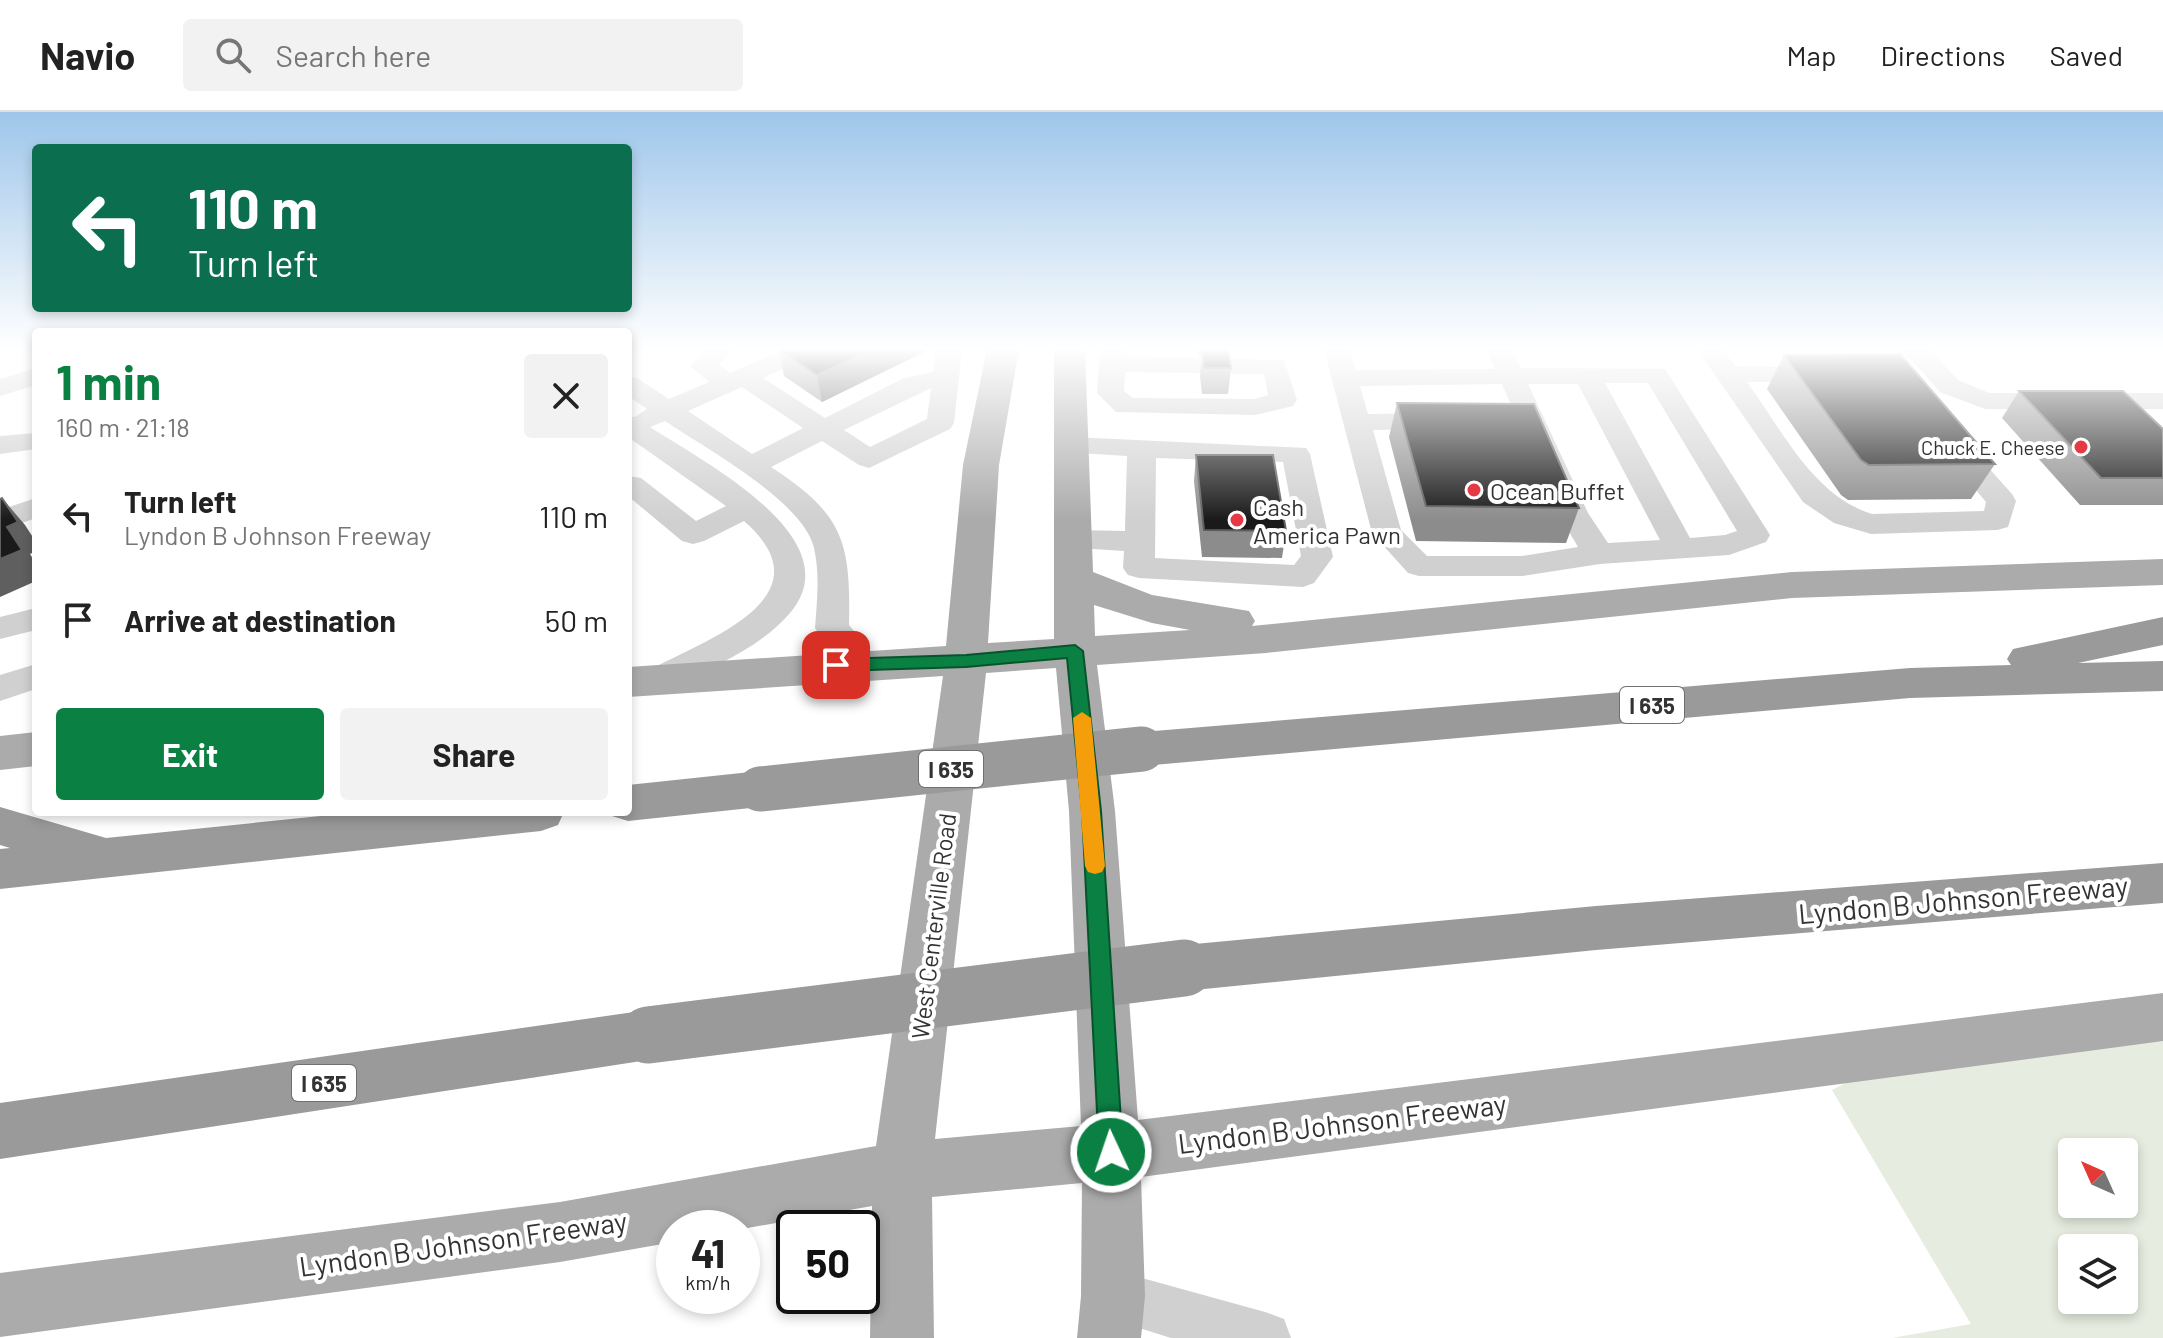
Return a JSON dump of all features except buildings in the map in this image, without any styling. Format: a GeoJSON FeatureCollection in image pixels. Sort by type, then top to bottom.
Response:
{"type":"FeatureCollection","features":[{"type":"Feature","properties":{"kind":"highway"},"geometry":{"type":"LineString","coordinates":[[1910,683],[2163,631]]}},
{"type":"Feature","properties":{"kind":"highway","name":"I 635"},"geometry":{"type":"LineString","coordinates":[[632,803],[1142,749],[1910,683],[2163,676]]}},
{"type":"Feature","properties":{"kind":"highway"},"geometry":{"type":"LineString","coordinates":[[0,869],[503,816]]}},
{"type":"Feature","properties":{"kind":"highway"},"geometry":{"type":"LineString","coordinates":[[0,826],[111,857]]}},
{"type":"Feature","properties":{"kind":"highway","name":"Lyndon B Johnson Freeway"},"geometry":{"type":"LineString","coordinates":[[0,1131],[648,1035],[1184,968],[1596,928],[2163,883]]}},
{"type":"Feature","properties":{"kind":"main road","name":"West Centerville Road"},"geometry":{"type":"LineString","coordinates":[[902,1338],[902,1171],[966,661],[981,465],[992,406]]}},
{"type":"Feature","properties":{"kind":"main road"},"geometry":{"type":"LineString","coordinates":[[1072,406],[1075,651],[1092,811],[1111,1152],[1111,1317]]}},
{"type":"Feature","properties":{"kind":"main road"},"geometry":{"type":"LineString","coordinates":[[1074,560],[1096,592],[1151,609],[1214,619],[1329,630]]}},
{"type":"Feature","properties":{"kind":"main road"},"geometry":{"type":"LineString","coordinates":[[646,679],[864,663],[966,661],[1266,639],[1329,630],[1435,623],[1792,585],[2163,572]]}},
{"type":"Feature","properties":{"kind":"main road"},"geometry":{"type":"LineString","coordinates":[[0,753],[32,749]]}},
{"type":"Feature","properties":{"kind":"main road","name":"Lyndon B Johnson Freeway"},"geometry":{"type":"LineString","coordinates":[[0,1305],[560,1232],[902,1171],[1111,1152],[2163,1017]]}},
{"type":"Feature","properties":{"kind":"street"},"geometry":{"type":"LineString","coordinates":[[659,406],[776,483],[815,516],[829,546],[834,582],[832,628],[864,663]]}},
{"type":"Feature","properties":{"kind":"street"},"geometry":{"type":"LineString","coordinates":[[632,425],[677,406]]}},
{"type":"Feature","properties":{"kind":"street"},"geometry":{"type":"LineString","coordinates":[[782,406],[869,459],[940,423],[942,406]]}},
{"type":"Feature","properties":{"kind":"street"},"geometry":{"type":"LineString","coordinates":[[750,466],[867,406]]}},
{"type":"Feature","properties":{"kind":"street"},"geometry":{"type":"LineString","coordinates":[[1154,406],[1258,406]]}},
{"type":"Feature","properties":{"kind":"street"},"geometry":{"type":"LineString","coordinates":[[1142,449],[1139,568],[1303,576],[1317,557],[1284,406]]}},
{"type":"Feature","properties":{"kind":"street"},"geometry":{"type":"LineString","coordinates":[[1353,406],[1387,533],[1419,566],[1522,566],[1600,554],[1729,545],[1755,535],[1675,406]]}},
{"type":"Feature","properties":{"kind":"street"},"geometry":{"type":"LineString","coordinates":[[1525,406],[1584,537],[1600,554]]}},
{"type":"Feature","properties":{"kind":"street"},"geometry":{"type":"LineString","coordinates":[[1604,406],[1680,548]]}},
{"type":"Feature","properties":{"kind":"street"},"geometry":{"type":"LineString","coordinates":[[1752,406],[1814,496],[1845,516],[1871,524],[1997,520],[2001,501],[1931,420]]}},
{"type":"Feature","properties":{"kind":"street"},"geometry":{"type":"LineString","coordinates":[[2131,406],[2154,429]]}},
{"type":"Feature","properties":{"kind":"street"},"geometry":{"type":"LineString","coordinates":[[1357,422],[1468,421]]}},
{"type":"Feature","properties":{"kind":"street"},"geometry":{"type":"LineString","coordinates":[[1500,421],[1532,421]]}},
{"type":"Feature","properties":{"kind":"street"},"geometry":{"type":"LineString","coordinates":[[632,428],[747,508],[786,548],[792,578],[781,603],[754,629],[646,679]]}},
{"type":"Feature","properties":{"kind":"street"},"geometry":{"type":"LineString","coordinates":[[0,445],[32,441]]}},
{"type":"Feature","properties":{"kind":"street"},"geometry":{"type":"LineString","coordinates":[[1073,446],[1296,454]]}},
{"type":"Feature","properties":{"kind":"street"},"geometry":{"type":"LineString","coordinates":[[632,484],[679,460]]}},
{"type":"Feature","properties":{"kind":"street"},"geometry":{"type":"LineString","coordinates":[[632,487],[693,534],[747,508]]}},
{"type":"Feature","properties":{"kind":"street"},"geometry":{"type":"LineString","coordinates":[[0,521],[32,509]]}},
{"type":"Feature","properties":{"kind":"street"},"geometry":{"type":"LineString","coordinates":[[1074,560],[1140,541]]}},
{"type":"Feature","properties":{"kind":"street"},"geometry":{"type":"LineString","coordinates":[[0,628],[32,620]]}},
{"type":"Feature","properties":{"kind":"street"},"geometry":{"type":"LineString","coordinates":[[0,688],[32,677]]}},
{"type":"Feature","properties":{"kind":"street"},"geometry":{"type":"LineString","coordinates":[[1111,1317],[1265,1338]]}},
{"type":"Feature","properties":{"kind":"shaded area"},"geometry":{"type":"Polygon","coordinates":[[[2163,1024],[2163,1338],[1892,1338],[1971,1324],[1832,1090],[1912,1049],[2163,1024]]]}},
{"type":"Feature","properties":{"kind":"slow traffic"},"geometry":{"type":"LineString","coordinates":[[1082,718],[1095,866]]}},
{"type":"Feature","properties":{"kind":"place","name":"Chuck E. Cheese"},"geometry":{"type":"Point","coordinates":[2081,447]}},
{"type":"Feature","properties":{"kind":"place","name":"Ocean Buffet"},"geometry":{"type":"Point","coordinates":[1474,490]}},
{"type":"Feature","properties":{"kind":"place","name":"Cash America Pawn"},"geometry":{"type":"Point","coordinates":[1237,520]}},
{"type":"Feature","properties":{"kind":"route"},"geometry":{"type":"LineString","coordinates":[[836,665],[966,661],[1075,651],[1092,811],[1111,1152]]}}]}
